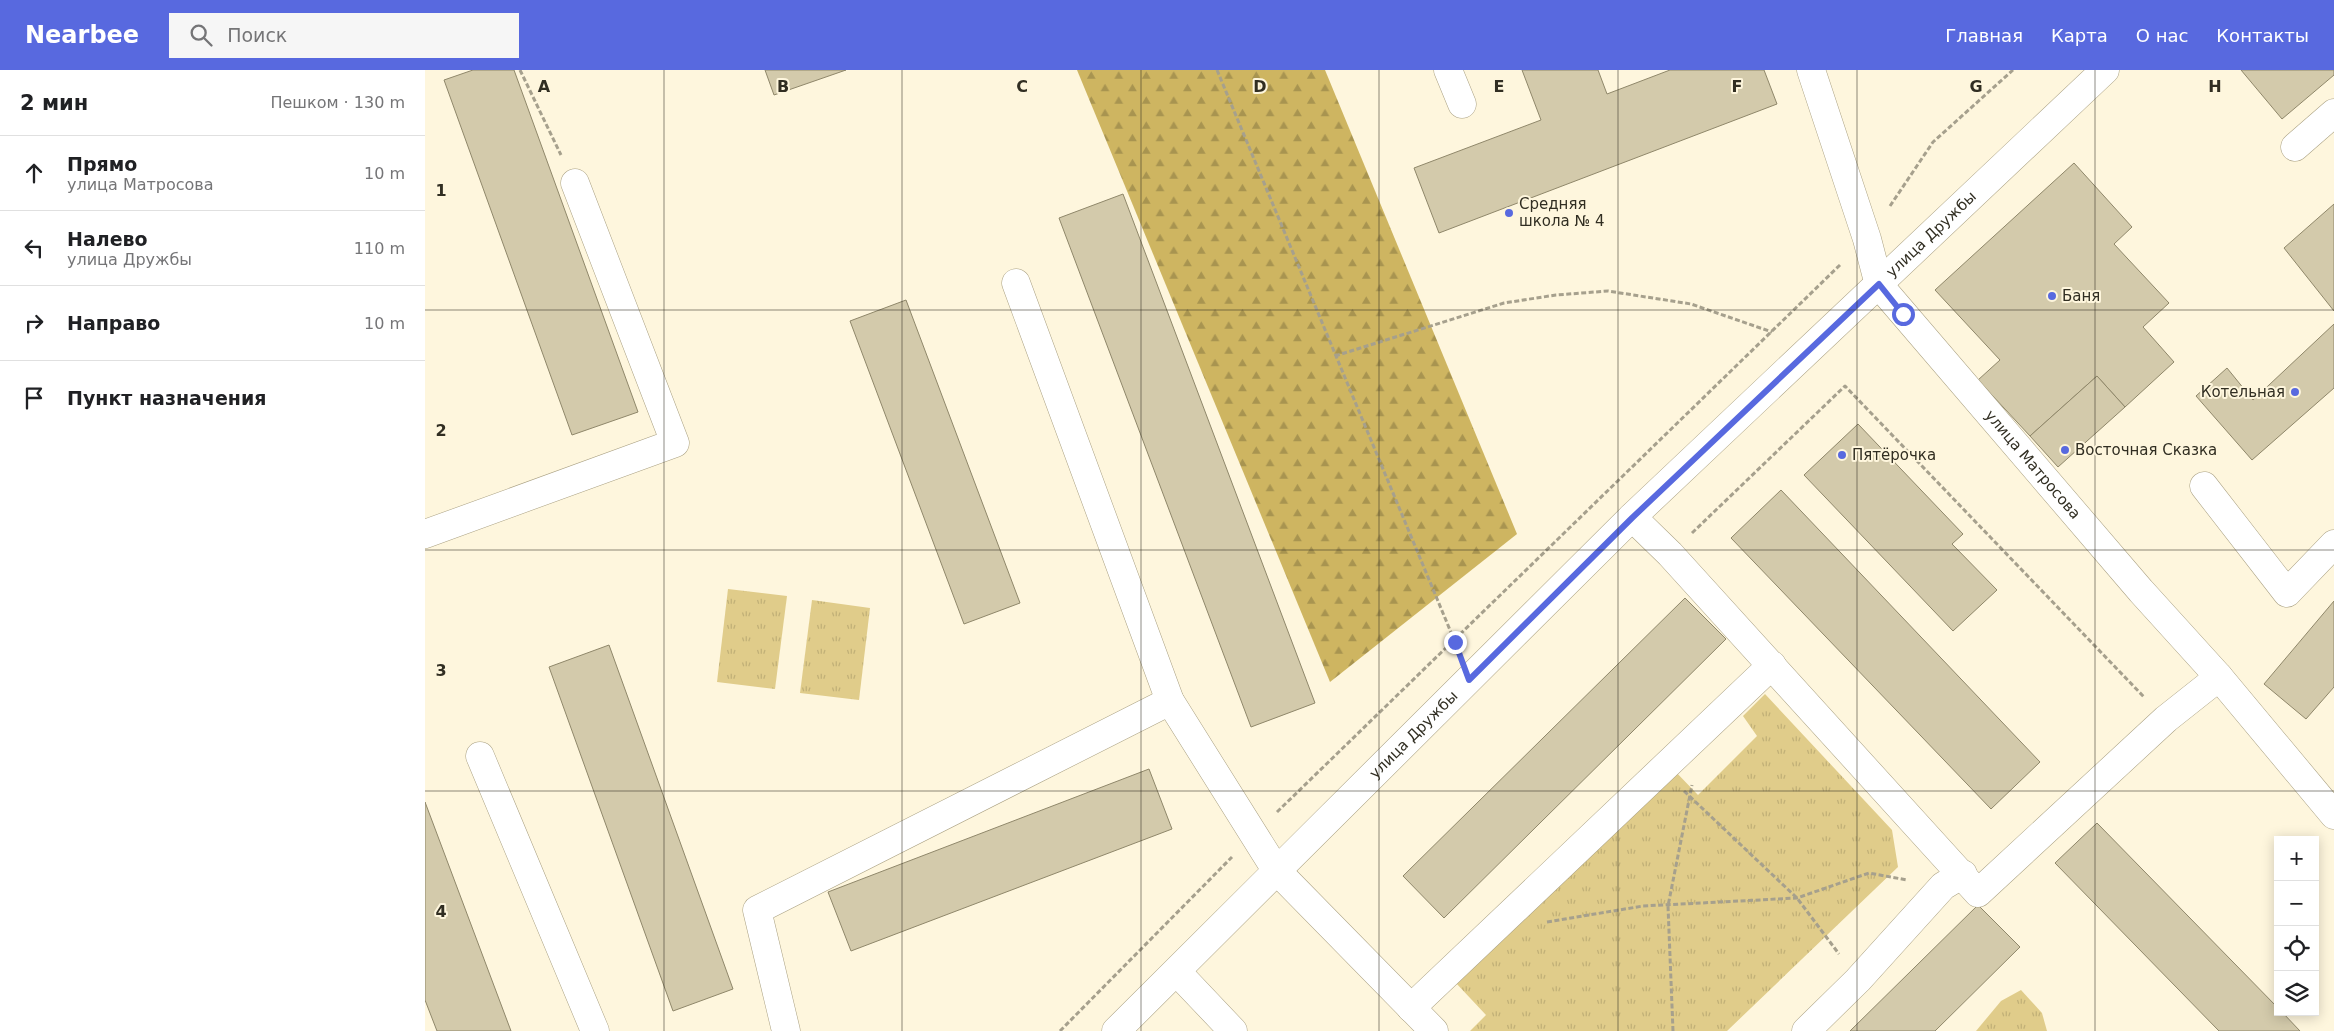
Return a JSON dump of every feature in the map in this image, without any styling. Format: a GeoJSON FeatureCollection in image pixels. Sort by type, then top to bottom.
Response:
{"type":"FeatureCollection","features":[{"type":"Feature","properties":{"kind":"street"},"geometry":{"type":"LineString","coordinates":[[1448,70],[1462,104]]}},
{"type":"Feature","properties":{"kind":"street","name":"улица Матросова"},"geometry":{"type":"LineString","coordinates":[[1811,70],[1867,239],[1879,284],[2141,592],[2219,676],[2334,815]]}},
{"type":"Feature","properties":{"kind":"street","name":"улица Дружбы"},"geometry":{"type":"LineString","coordinates":[[1116,1031],[1632,518],[2105,70]]}},
{"type":"Feature","properties":{"kind":"street"},"geometry":{"type":"LineString","coordinates":[[2295,147],[2334,113]]}},
{"type":"Feature","properties":{"kind":"street"},"geometry":{"type":"LineString","coordinates":[[425,534],[675,443],[575,183]]}},
{"type":"Feature","properties":{"kind":"street"},"geometry":{"type":"LineString","coordinates":[[1016,283],[1170,701],[1276,870],[1434,1031]]}},
{"type":"Feature","properties":{"kind":"street"},"geometry":{"type":"LineString","coordinates":[[2204,486],[2287,593],[2334,544]]}},
{"type":"Feature","properties":{"kind":"street"},"geometry":{"type":"LineString","coordinates":[[1632,518],[1670,554],[1772,665],[1953,880],[1978,893],[2165,719],[2219,676]]}},
{"type":"Feature","properties":{"kind":"street"},"geometry":{"type":"LineString","coordinates":[[1411,1008],[1772,665]]}},
{"type":"Feature","properties":{"kind":"street"},"geometry":{"type":"LineString","coordinates":[[786,1031],[757,910],[1170,701]]}},
{"type":"Feature","properties":{"kind":"street"},"geometry":{"type":"LineString","coordinates":[[480,756],[595,1031]]}},
{"type":"Feature","properties":{"kind":"street"},"geometry":{"type":"LineString","coordinates":[[1806,1031],[1858,980],[1953,880]]}},
{"type":"Feature","properties":{"kind":"street"},"geometry":{"type":"LineString","coordinates":[[1177,972],[1233,1031]]}},
{"type":"Feature","properties":{"kind":"path"},"geometry":{"type":"LineString","coordinates":[[520,70],[575,183]]}},
{"type":"Feature","properties":{"kind":"path"},"geometry":{"type":"LineString","coordinates":[[1217,70],[1455,642],[1469,680]]}},
{"type":"Feature","properties":{"kind":"path"},"geometry":{"type":"LineString","coordinates":[[1061,1031],[1253,835],[1455,642],[1867,239],[1933,142],[2013,70]]}},
{"type":"Feature","properties":{"kind":"path"},"geometry":{"type":"LineString","coordinates":[[1335,356],[1504,304],[1556,294],[1608,291],[1691,304],[1772,332]]}},
{"type":"Feature","properties":{"kind":"path"},"geometry":{"type":"LineString","coordinates":[[1670,554],[1845,386],[2165,719]]}},
{"type":"Feature","properties":{"kind":"path"},"geometry":{"type":"LineString","coordinates":[[1673,1031],[1669,906],[1691,797],[1695,739]]}},
{"type":"Feature","properties":{"kind":"path"},"geometry":{"type":"LineString","coordinates":[[1659,773],[1691,797],[1797,898],[1858,980]]}},
{"type":"Feature","properties":{"kind":"path"},"geometry":{"type":"LineString","coordinates":[[1538,924],[1643,906],[1797,898],[1869,873],[1953,880]]}},
{"type":"Feature","properties":{"kind":"green space"},"geometry":{"type":"Polygon","coordinates":[[[1077,70],[1325,70],[1517,534],[1330,682],[1077,70]]]}},
{"type":"Feature","properties":{"kind":"green space"},"geometry":{"type":"Polygon","coordinates":[[[728,589],[787,596],[775,689],[717,682],[728,589]]]}},
{"type":"Feature","properties":{"kind":"green space"},"geometry":{"type":"Polygon","coordinates":[[[812,600],[870,608],[859,700],[800,693],[812,600]]]}},
{"type":"Feature","properties":{"kind":"green space"},"geometry":{"type":"Polygon","coordinates":[[[1765,694],[1892,830],[1898,867],[1727,1031],[1470,1031],[1486,1015],[1455,982],[1673,769],[1698,795],[1757,736],[1743,716],[1765,694]]]}},
{"type":"Feature","properties":{"kind":"green space"},"geometry":{"type":"Polygon","coordinates":[[[2021,990],[2042,1013],[2047,1031],[1976,1031],[2001,1001],[2021,990]]]}},
{"type":"Feature","properties":{"kind":"building"},"geometry":{"type":"Polygon","coordinates":[[[473,70],[514,70],[638,412],[572,435],[444,80],[473,70]]]}},
{"type":"Feature","properties":{"kind":"building"},"geometry":{"type":"Polygon","coordinates":[[[765,70],[846,70],[774,95],[765,70]]]}},
{"type":"Feature","properties":{"kind":"building"},"geometry":{"type":"Polygon","coordinates":[[[1522,70],[1598,70],[1607,94],[1670,70],[1764,70],[1777,104],[1439,233],[1414,168],[1541,120],[1522,70]]]}},
{"type":"Feature","properties":{"kind":"building"},"geometry":{"type":"Polygon","coordinates":[[[2241,70],[2334,70],[2334,75],[2282,119],[2241,70]]]}},
{"type":"Feature","properties":{"kind":"building","name":"Баня"},"geometry":{"type":"Polygon","coordinates":[[[2074,163],[2132,227],[2114,244],[2169,303],[2143,327],[2174,362],[2125,407],[2097,376],[2030,436],[1978,380],[2000,360],[1935,290],[2074,163]]]}},
{"type":"Feature","properties":{"kind":"building"},"geometry":{"type":"Polygon","coordinates":[[[1123,194],[1315,703],[1251,727],[1059,218],[1123,194]]]}},
{"type":"Feature","properties":{"kind":"building"},"geometry":{"type":"Polygon","coordinates":[[[2334,204],[2334,311],[2284,248],[2334,204]]]}},
{"type":"Feature","properties":{"kind":"building"},"geometry":{"type":"Polygon","coordinates":[[[906,300],[1020,603],[964,624],[850,321],[906,300]]]}},
{"type":"Feature","properties":{"kind":"building","name":"Котельная"},"geometry":{"type":"Polygon","coordinates":[[[2334,324],[2334,388],[2252,460],[2196,396],[2227,368],[2253,400],[2334,324]]]}},
{"type":"Feature","properties":{"kind":"building"},"geometry":{"type":"Polygon","coordinates":[[[2097,376],[2125,407],[2058,467],[2030,436],[2097,376]]]}},
{"type":"Feature","properties":{"kind":"building"},"geometry":{"type":"Polygon","coordinates":[[[1858,424],[1963,534],[1952,544],[1997,590],[1953,631],[1804,475],[1858,424]]]}},
{"type":"Feature","properties":{"kind":"building"},"geometry":{"type":"Polygon","coordinates":[[[1781,490],[2040,762],[1991,809],[1731,538],[1781,490]]]}},
{"type":"Feature","properties":{"kind":"building"},"geometry":{"type":"Polygon","coordinates":[[[1685,598],[1726,639],[1444,918],[1403,876],[1685,598]]]}},
{"type":"Feature","properties":{"kind":"building"},"geometry":{"type":"Polygon","coordinates":[[[2334,601],[2334,687],[2306,719],[2264,684],[2334,601]]]}},
{"type":"Feature","properties":{"kind":"building"},"geometry":{"type":"Polygon","coordinates":[[[609,645],[733,989],[673,1011],[549,667],[609,645]]]}},
{"type":"Feature","properties":{"kind":"building"},"geometry":{"type":"Polygon","coordinates":[[[1149,769],[1172,829],[851,951],[828,892],[1149,769]]]}},
{"type":"Feature","properties":{"kind":"building"},"geometry":{"type":"Polygon","coordinates":[[[425,802],[511,1031],[437,1031],[425,1000],[425,802]]]}},
{"type":"Feature","properties":{"kind":"building"},"geometry":{"type":"Polygon","coordinates":[[[2097,823],[2274,1004],[2274,1016],[2286,1016],[2300,1031],[2219,1031],[2055,863],[2097,823]]]}},
{"type":"Feature","properties":{"kind":"building"},"geometry":{"type":"Polygon","coordinates":[[[1978,905],[2020,947],[1935,1031],[1850,1031],[1978,905]]]}},
{"type":"Feature","properties":{"kind":"place","name":"Средняя школа № 4"},"geometry":{"type":"Point","coordinates":[1509,213]}},
{"type":"Feature","properties":{"kind":"place","name":"Баня"},"geometry":{"type":"Point","coordinates":[2052,296]}},
{"type":"Feature","properties":{"kind":"place","name":"Котельная"},"geometry":{"type":"Point","coordinates":[2295,392]}},
{"type":"Feature","properties":{"kind":"place","name":"Восточная Сказка"},"geometry":{"type":"Point","coordinates":[2065,450]}},
{"type":"Feature","properties":{"kind":"place","name":"Пятёрочка"},"geometry":{"type":"Point","coordinates":[1842,455]}},
{"type":"Feature","properties":{"kind":"route"},"geometry":{"type":"LineString","coordinates":[[1455,642],[1469,680],[1632,518],[1879,284],[1903,314]]}}]}
